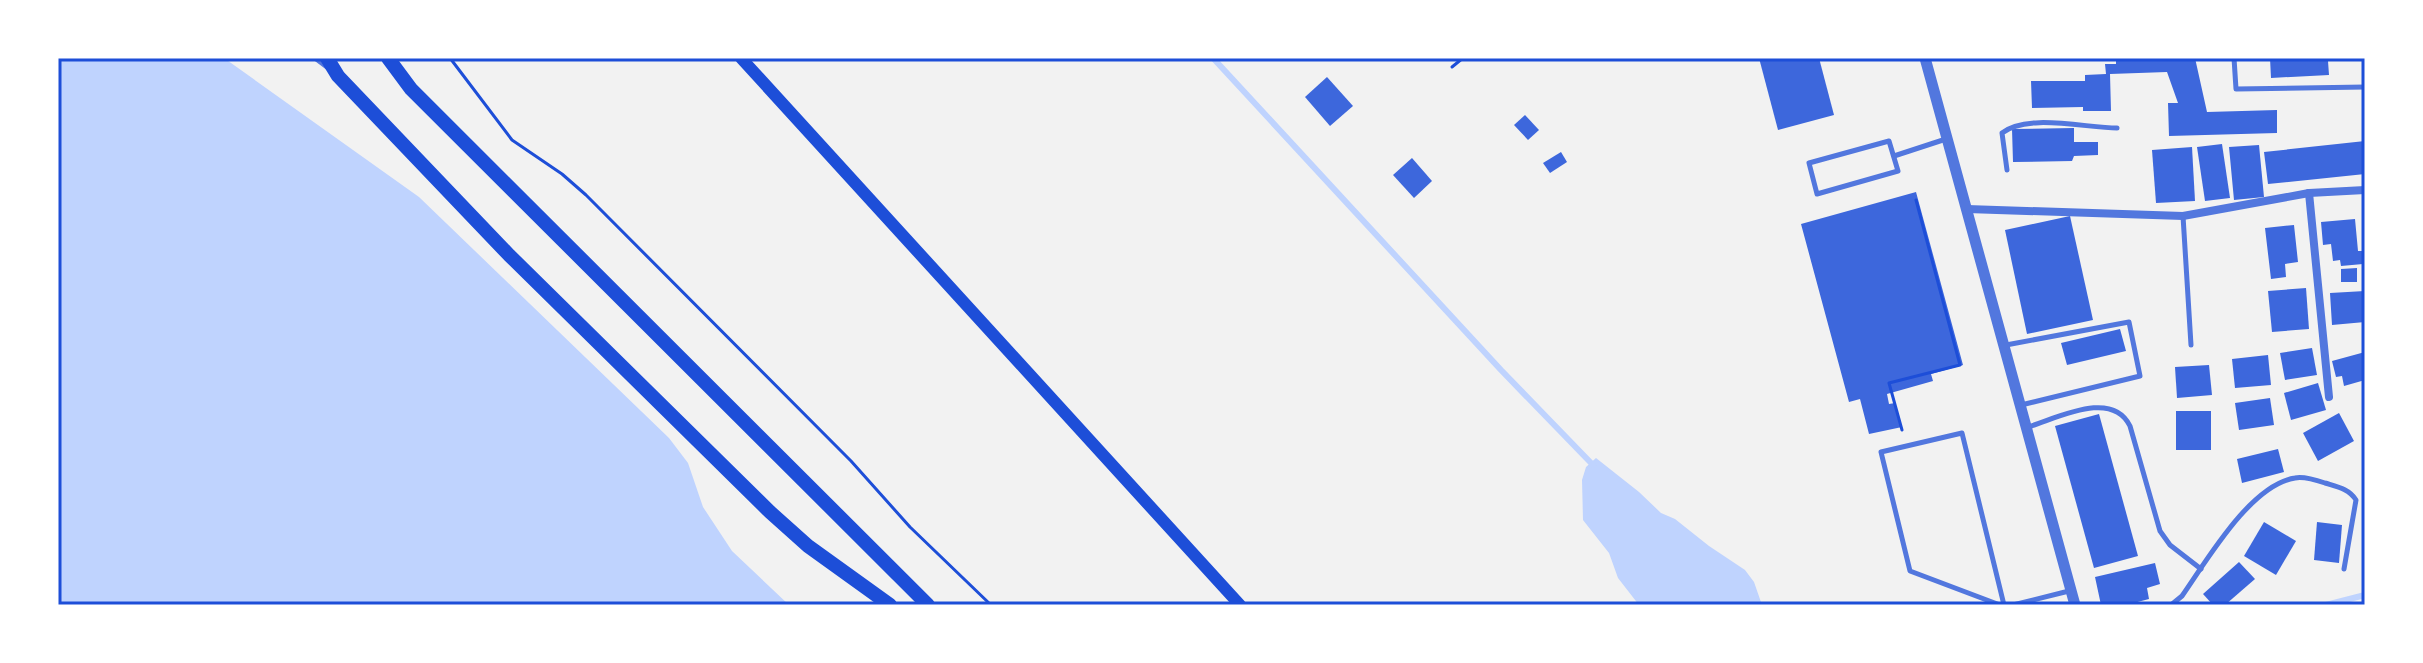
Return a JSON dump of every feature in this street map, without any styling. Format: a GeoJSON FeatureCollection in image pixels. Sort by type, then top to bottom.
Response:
{"type":"FeatureCollection","features":[{"type":"Feature","properties":{"kind":"main road"},"geometry":{"type":"LineString","coordinates":[[327,58],[338,76],[509,255],[770,512],[824,558],[890,605]]}},
{"type":"Feature","properties":{"kind":"main road"},"geometry":{"type":"LineString","coordinates":[[388,58],[406,84],[928,605]]}},
{"type":"Feature","properties":{"kind":"main road"},"geometry":{"type":"LineString","coordinates":[[741,58],[1240,605]]}},
{"type":"Feature","properties":{"kind":"street"},"geometry":{"type":"LineString","coordinates":[[1925,58],[2075,605]]}},
{"type":"Feature","properties":{"kind":"street"},"geometry":{"type":"LineString","coordinates":[[1967,209],[2183,216],[2309,193],[2365,190]]}},
{"type":"Feature","properties":{"kind":"street"},"geometry":{"type":"LineString","coordinates":[[2309,193],[2329,397]]}},
{"type":"Feature","properties":{"kind":"lane"},"geometry":{"type":"LineString","coordinates":[[315,58],[338,76]]}},
{"type":"Feature","properties":{"kind":"lane"},"geometry":{"type":"LineString","coordinates":[[2234,58],[2236,89],[2365,87]]}},
{"type":"Feature","properties":{"kind":"lane"},"geometry":{"type":"LineString","coordinates":[[2007,170],[2002,133],[2016,124],[2078,124],[2092,128],[2117,128]]}},
{"type":"Feature","properties":{"kind":"lane"},"geometry":{"type":"LineString","coordinates":[[1894,156],[1948,138]]}},
{"type":"Feature","properties":{"kind":"lane"},"geometry":{"type":"LineString","coordinates":[[1889,141],[1894,156],[1898,171],[1817,194],[1809,163],[1889,141]]}},
{"type":"Feature","properties":{"kind":"lane"},"geometry":{"type":"LineString","coordinates":[[2183,216],[2191,345]]}},
{"type":"Feature","properties":{"kind":"lane"},"geometry":{"type":"LineString","coordinates":[[2005,345],[2129,322],[2140,376],[2021,405]]}},
{"type":"Feature","properties":{"kind":"lane"},"geometry":{"type":"LineString","coordinates":[[2027,427],[2098,407],[2120,412],[2130,426],[2160,531],[2170,545],[2201,569]]}},
{"type":"Feature","properties":{"kind":"lane"},"geometry":{"type":"LineString","coordinates":[[1962,433],[2002,605],[1910,571],[1881,452],[1962,433]]}},
{"type":"Feature","properties":{"kind":"lane"},"geometry":{"type":"LineString","coordinates":[[2171,605],[2182,596],[2235,518],[2284,481],[2297,477],[2336,486],[2351,492],[2356,500],[2344,569]]}},
{"type":"Feature","properties":{"kind":"lane"},"geometry":{"type":"LineString","coordinates":[[2013,605],[2069,591]]}},
{"type":"Feature","properties":{"kind":"path"},"geometry":{"type":"LineString","coordinates":[[450,58],[512,140],[562,174],[586,195],[851,461],[910,527],[991,605]]}},
{"type":"Feature","properties":{"kind":"path"},"geometry":{"type":"LineString","coordinates":[[1452,67],[1463,58]]}},
{"type":"Feature","properties":{"kind":"path"},"geometry":{"type":"LineString","coordinates":[[1902,430],[1889,383],[1960,365],[1916,200]]}},
{"type":"Feature","properties":{"kind":"water"},"geometry":{"type":"Polygon","coordinates":[[[58,58],[224,58],[419,197],[669,438],[688,463],[703,507],[732,551],[789,605],[58,605],[58,58]]]}},
{"type":"Feature","properties":{"kind":"water"},"geometry":{"type":"Polygon","coordinates":[[[1596,458],[1661,513],[1675,519],[1745,570],[1754,582],[1762,605],[1639,605],[1618,578],[1609,553],[1583,520],[1582,480],[1586,467],[1596,458]]]}},
{"type":"Feature","properties":{"kind":"building"},"geometry":{"type":"Polygon","coordinates":[[[1759,58],[1819,58],[1834,115],[1778,130],[1759,58]]]}},
{"type":"Feature","properties":{"kind":"building"},"geometry":{"type":"Polygon","coordinates":[[[2116,58],[2195,58],[2207,112],[2277,110],[2277,133],[2169,136],[2168,103],[2178,103],[2167,72],[2110,74],[2111,111],[2083,111],[2083,107],[2032,108],[2031,81],[2085,81],[2085,75],[2106,74],[2105,64],[2116,64],[2116,58]]]}},
{"type":"Feature","properties":{"kind":"building"},"geometry":{"type":"Polygon","coordinates":[[[2270,58],[2347,60],[2328,61],[2329,75],[2271,78],[2270,58]]]}},
{"type":"Feature","properties":{"kind":"building"},"geometry":{"type":"Polygon","coordinates":[[[1327,77],[1353,106],[1330,126],[1305,97],[1327,77]]]}},
{"type":"Feature","properties":{"kind":"building"},"geometry":{"type":"Polygon","coordinates":[[[1525,115],[1539,130],[1528,140],[1514,125],[1525,115]]]}},
{"type":"Feature","properties":{"kind":"building"},"geometry":{"type":"Polygon","coordinates":[[[2074,128],[2074,142],[2098,142],[2098,155],[2074,156],[2072,161],[2013,162],[2012,129],[2074,128]]]}},
{"type":"Feature","properties":{"kind":"building"},"geometry":{"type":"Polygon","coordinates":[[[2365,141],[2365,174],[2268,184],[2264,152],[2365,141]]]}},
{"type":"Feature","properties":{"kind":"building"},"geometry":{"type":"Polygon","coordinates":[[[2222,144],[2230,198],[2205,201],[2197,147],[2222,144]]]}},
{"type":"Feature","properties":{"kind":"building"},"geometry":{"type":"Polygon","coordinates":[[[2259,145],[2264,197],[2234,200],[2229,147],[2259,145]]]}},
{"type":"Feature","properties":{"kind":"building"},"geometry":{"type":"Polygon","coordinates":[[[2192,147],[2195,201],[2156,203],[2152,150],[2192,147]]]}},
{"type":"Feature","properties":{"kind":"building"},"geometry":{"type":"Polygon","coordinates":[[[1561,152],[1567,162],[1550,173],[1543,163],[1561,152]]]}},
{"type":"Feature","properties":{"kind":"building"},"geometry":{"type":"Polygon","coordinates":[[[1412,158],[1432,181],[1414,198],[1393,175],[1412,158]]]}},
{"type":"Feature","properties":{"kind":"building"},"geometry":{"type":"Polygon","coordinates":[[[1916,192],[1963,365],[1931,374],[1933,381],[1887,394],[1889,404],[1895,403],[1902,427],[1869,434],[1860,399],[1849,402],[1801,224],[1916,192]]]}},
{"type":"Feature","properties":{"kind":"building"},"geometry":{"type":"Polygon","coordinates":[[[2070,216],[2093,320],[2027,334],[2005,230],[2070,216]]]}},
{"type":"Feature","properties":{"kind":"building"},"geometry":{"type":"Polygon","coordinates":[[[2355,219],[2358,251],[2365,251],[2363,264],[2341,266],[2340,260],[2333,261],[2331,244],[2323,245],[2321,222],[2355,219]]]}},
{"type":"Feature","properties":{"kind":"building"},"geometry":{"type":"Polygon","coordinates":[[[2294,225],[2298,262],[2285,264],[2286,277],[2271,279],[2265,228],[2294,225]]]}},
{"type":"Feature","properties":{"kind":"building"},"geometry":{"type":"Polygon","coordinates":[[[2357,268],[2357,282],[2341,282],[2341,269],[2357,268]]]}},
{"type":"Feature","properties":{"kind":"building"},"geometry":{"type":"Polygon","coordinates":[[[2306,288],[2309,329],[2272,332],[2268,291],[2306,288]]]}},
{"type":"Feature","properties":{"kind":"building"},"geometry":{"type":"Polygon","coordinates":[[[2365,291],[2365,322],[2332,325],[2330,293],[2365,291]]]}},
{"type":"Feature","properties":{"kind":"building"},"geometry":{"type":"Polygon","coordinates":[[[2120,329],[2126,351],[2067,365],[2061,343],[2120,329]]]}},
{"type":"Feature","properties":{"kind":"building"},"geometry":{"type":"Polygon","coordinates":[[[2312,348],[2317,375],[2285,380],[2280,353],[2312,348]]]}},
{"type":"Feature","properties":{"kind":"building"},"geometry":{"type":"Polygon","coordinates":[[[2365,352],[2365,380],[2344,386],[2342,376],[2336,377],[2332,361],[2365,352]]]}},
{"type":"Feature","properties":{"kind":"building"},"geometry":{"type":"Polygon","coordinates":[[[2268,355],[2271,385],[2235,388],[2232,359],[2268,355]]]}},
{"type":"Feature","properties":{"kind":"building"},"geometry":{"type":"Polygon","coordinates":[[[2209,365],[2212,395],[2177,398],[2175,367],[2209,365]]]}},
{"type":"Feature","properties":{"kind":"building"},"geometry":{"type":"Polygon","coordinates":[[[2318,383],[2326,410],[2291,420],[2284,393],[2318,383]]]}},
{"type":"Feature","properties":{"kind":"building"},"geometry":{"type":"Polygon","coordinates":[[[2270,398],[2274,425],[2239,430],[2235,403],[2270,398]]]}},
{"type":"Feature","properties":{"kind":"building"},"geometry":{"type":"Polygon","coordinates":[[[2176,411],[2211,411],[2211,450],[2176,450],[2176,411]]]}},
{"type":"Feature","properties":{"kind":"building"},"geometry":{"type":"Polygon","coordinates":[[[2339,413],[2354,441],[2318,461],[2303,433],[2339,413]]]}},
{"type":"Feature","properties":{"kind":"building"},"geometry":{"type":"Polygon","coordinates":[[[2099,414],[2138,556],[2094,568],[2055,426],[2099,414]]]}},
{"type":"Feature","properties":{"kind":"building"},"geometry":{"type":"Polygon","coordinates":[[[2278,449],[2284,472],[2242,483],[2237,459],[2278,449]]]}},
{"type":"Feature","properties":{"kind":"building"},"geometry":{"type":"Polygon","coordinates":[[[2264,522],[2296,541],[2276,575],[2244,556],[2264,522]]]}},
{"type":"Feature","properties":{"kind":"building"},"geometry":{"type":"Polygon","coordinates":[[[2317,522],[2342,525],[2339,563],[2314,560],[2317,522]]]}},
{"type":"Feature","properties":{"kind":"building"},"geometry":{"type":"Polygon","coordinates":[[[2239,562],[2255,579],[2225,605],[2213,605],[2203,594],[2239,562]]]}},
{"type":"Feature","properties":{"kind":"building"},"geometry":{"type":"Polygon","coordinates":[[[2155,563],[2160,584],[2147,588],[2149,599],[2126,605],[2101,605],[2095,577],[2155,563]]]}},
{"type":"Feature","properties":{"kind":"waterway"},"geometry":{"type":"LineString","coordinates":[[1213,58],[1501,370],[1593,465]]}},
{"type":"Feature","properties":{"kind":"waterway"},"geometry":{"type":"LineString","coordinates":[[2326,605],[2365,595]]}}]}
